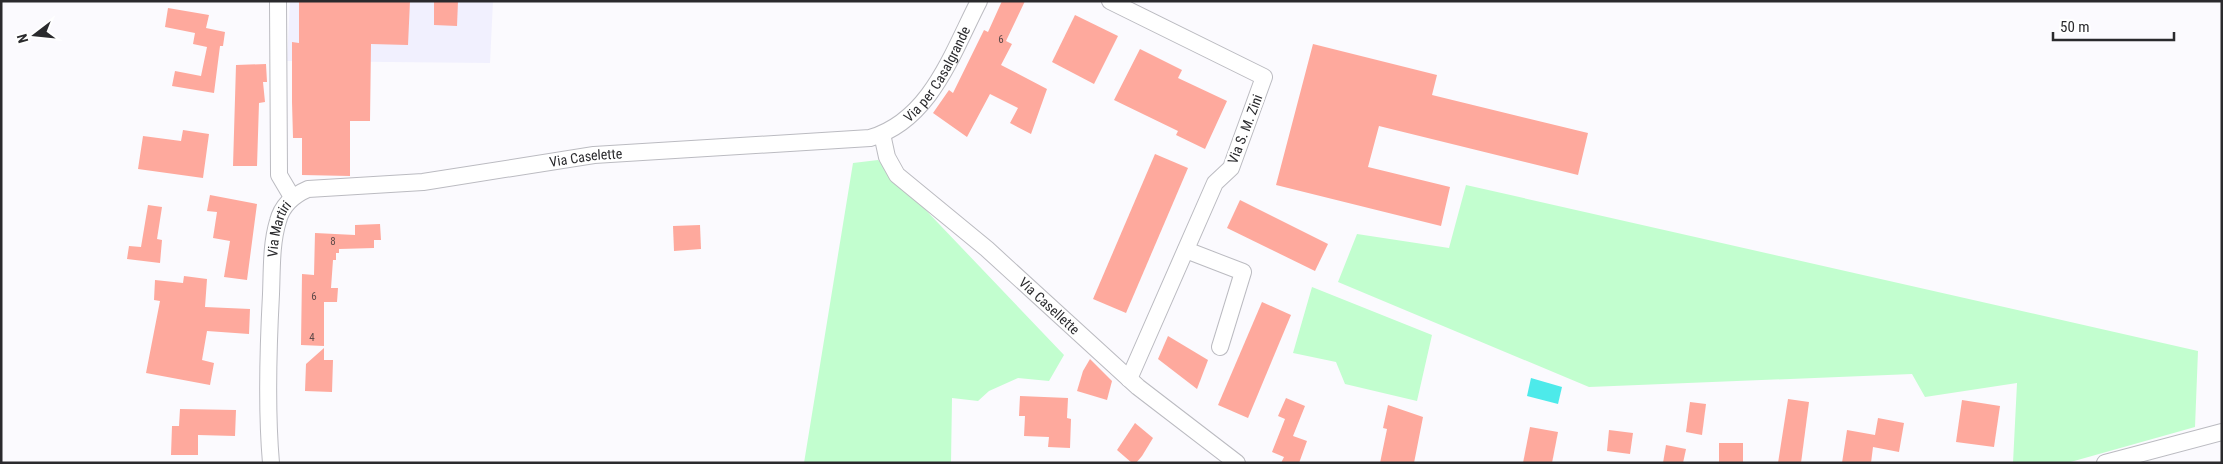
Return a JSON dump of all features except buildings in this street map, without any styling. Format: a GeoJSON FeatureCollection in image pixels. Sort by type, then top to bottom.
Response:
{"type":"FeatureCollection","features":[{"type":"Feature","properties":{"kind":"street","name":"Via Martiri"},"geometry":{"type":"LineString","coordinates":[[271,463],[268,430],[269,352],[274,246],[278,220],[292,197],[279,175],[278,1]]}},
{"type":"Feature","properties":{"kind":"street","name":"Via per Casalgrande"},"geometry":{"type":"LineString","coordinates":[[882,134],[910,117],[929,95],[979,1]]}},
{"type":"Feature","properties":{"kind":"street","name":"Via S. M. Zini"},"geometry":{"type":"LineString","coordinates":[[1110,1],[1264,77],[1231,168],[1215,183],[1129,379]]}},
{"type":"Feature","properties":{"kind":"street","name":"Via Caselette"},"geometry":{"type":"LineString","coordinates":[[292,197],[308,189],[423,182],[594,155],[732,145],[845,141],[882,134]]}},
{"type":"Feature","properties":{"kind":"street","name":"Via Casellette"},"geometry":{"type":"LineString","coordinates":[[882,134],[887,157],[897,175],[987,249],[1129,379],[1236,463]]}},
{"type":"Feature","properties":{"kind":"street"},"geometry":{"type":"LineString","coordinates":[[1186,250],[1243,272],[1220,348]]}},
{"type":"Feature","properties":{"kind":"street"},"geometry":{"type":"LineString","coordinates":[[2105,463],[2222,432]]}},
{"type":"Feature","properties":{"kind":"shaded area"},"geometry":{"type":"Polygon","coordinates":[[[290,1],[493,1],[490,63],[287,61],[290,1]]]}},
{"type":"Feature","properties":{"kind":"green space"},"geometry":{"type":"Polygon","coordinates":[[[878,160],[1064,355],[1049,381],[1018,378],[989,391],[978,401],[952,398],[951,463],[804,463],[853,163],[878,160]]]}},
{"type":"Feature","properties":{"kind":"green space"},"geometry":{"type":"Polygon","coordinates":[[[1466,185],[2198,351],[2195,427],[2067,463],[2013,463],[2017,383],[1925,397],[1912,374],[1589,387],[1338,282],[1357,234],[1449,248],[1466,185]]]}},
{"type":"Feature","properties":{"kind":"green space"},"geometry":{"type":"Polygon","coordinates":[[[1312,287],[1432,335],[1417,401],[1345,384],[1336,362],[1293,353],[1312,287]]]}},
{"type":"Feature","properties":{"kind":"water"},"geometry":{"type":"Polygon","coordinates":[[[1531,378],[1562,387],[1558,404],[1527,396],[1531,378]]]}}]}
